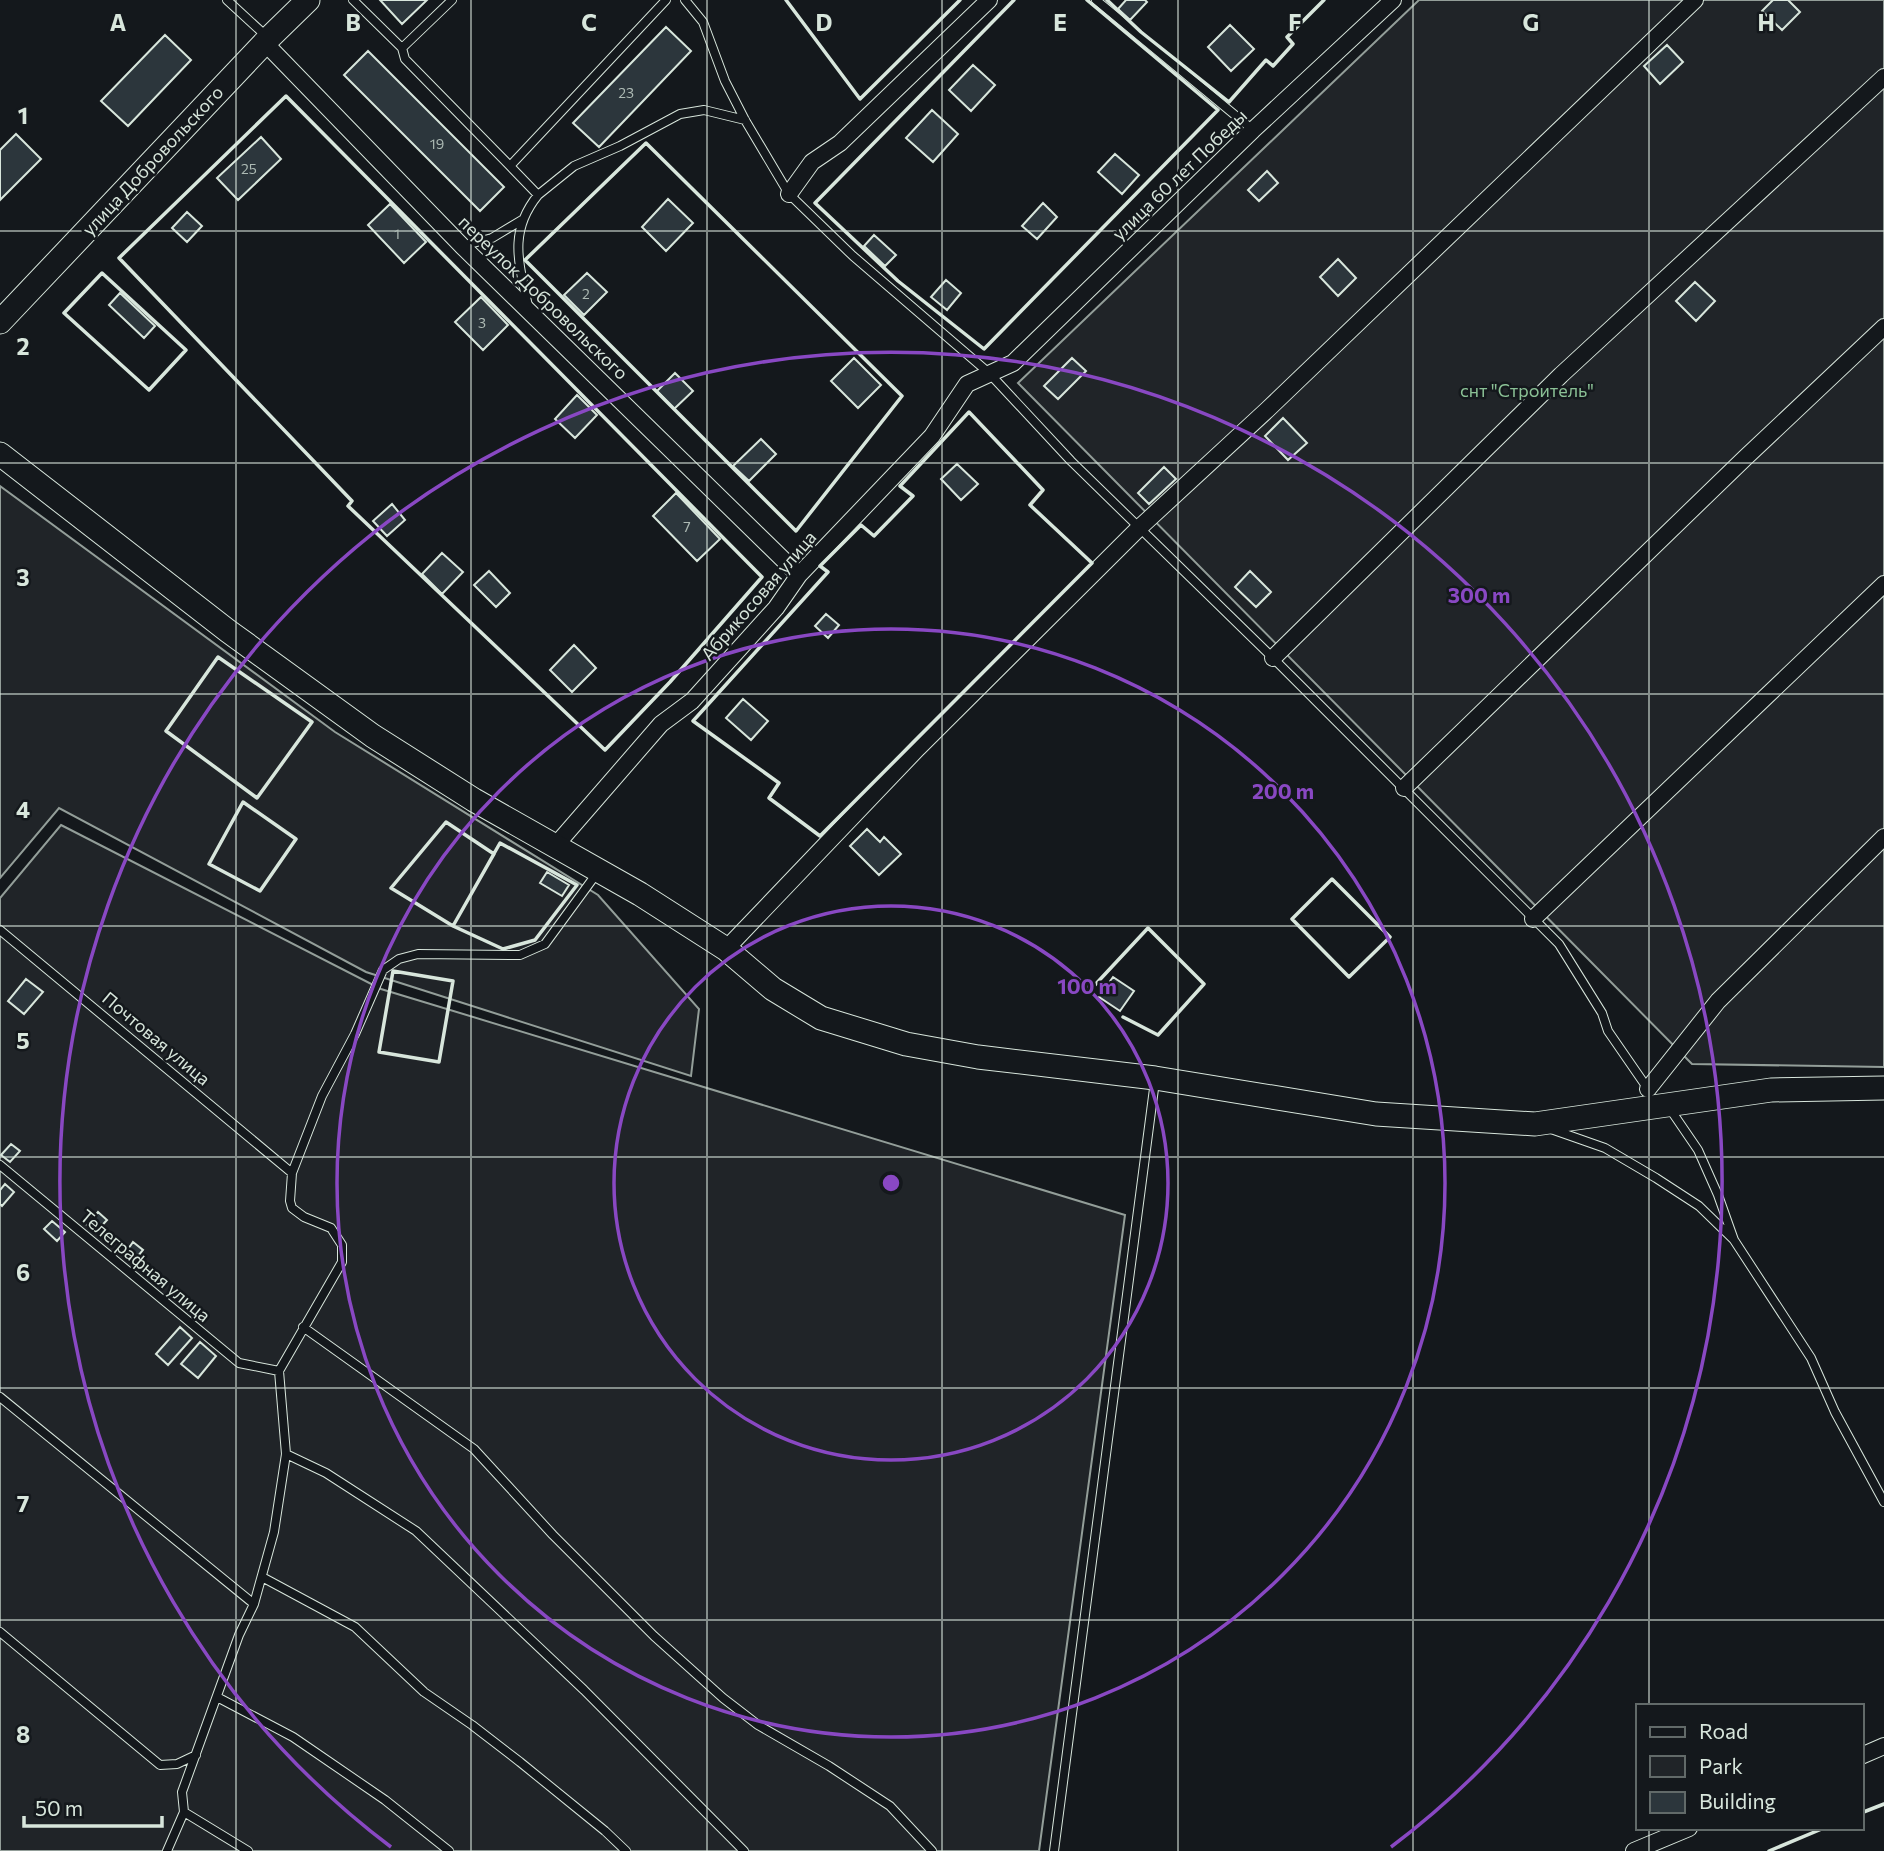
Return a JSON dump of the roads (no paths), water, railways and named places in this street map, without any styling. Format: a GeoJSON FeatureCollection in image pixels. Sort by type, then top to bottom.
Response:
{"type":"FeatureCollection","features":[{"type":"Feature","properties":{"kind":"street","name":"улица Добровольского"},"geometry":{"type":"LineString","coordinates":[[0,322],[308,0]]}},
{"type":"Feature","properties":{"kind":"street"},"geometry":{"type":"LineString","coordinates":[[789,194],[812,162],[840,143],[989,0]]}},
{"type":"Feature","properties":{"kind":"street","name":"улица 60 лет Победы"},"geometry":{"type":"LineString","coordinates":[[989,373],[1013,363],[1253,130],[1393,0]]}},
{"type":"Feature","properties":{"kind":"street"},"geometry":{"type":"LineString","coordinates":[[726,949],[918,748],[1138,529],[1277,400],[1695,0]]}},
{"type":"Feature","properties":{"kind":"street","name":"переулок Добровольского"},"geometry":{"type":"LineString","coordinates":[[267,41],[462,246],[799,575]]}},
{"type":"Feature","properties":{"kind":"street"},"geometry":{"type":"LineString","coordinates":[[1273,658],[1561,375],[1884,77]]}},
{"type":"Feature","properties":{"kind":"street"},"geometry":{"type":"LineString","coordinates":[[1404,788],[1884,327]]}},
{"type":"Feature","properties":{"kind":"street","name":"Абрикосовая улица"},"geometry":{"type":"LineString","coordinates":[[556,845],[661,724],[692,701],[776,608],[799,575],[932,436],[967,384],[989,373]]}},
{"type":"Feature","properties":{"kind":"street"},"geometry":{"type":"LineString","coordinates":[[0,454],[228,631],[373,736],[474,800],[556,845],[726,949],[773,989],[821,1018],[906,1044],[978,1057],[1155,1078],[1376,1114],[1535,1124],[1771,1090],[1884,1088]]}},
{"type":"Feature","properties":{"kind":"street"},"geometry":{"type":"LineString","coordinates":[[1533,919],[1884,584]]}},
{"type":"Feature","properties":{"kind":"street"},"geometry":{"type":"LineString","coordinates":[[1648,1089],[1718,1001],[1884,838]]}},
{"type":"Feature","properties":{"kind":"street"},"geometry":{"type":"LineString","coordinates":[[1863,1755],[1884,1746]]}},
{"type":"Feature","properties":{"kind":"street"},"geometry":{"type":"LineString","coordinates":[[1634,1851],[1684,1830]]}},
{"type":"Feature","properties":{"kind":"lane"},"geometry":{"type":"LineString","coordinates":[[227,0],[267,41]]}},
{"type":"Feature","properties":{"kind":"lane"},"geometry":{"type":"LineString","coordinates":[[353,0],[402,48],[405,59],[538,195]]}},
{"type":"Feature","properties":{"kind":"lane"},"geometry":{"type":"LineString","coordinates":[[402,48],[452,0]]}},
{"type":"Feature","properties":{"kind":"lane"},"geometry":{"type":"LineString","coordinates":[[510,166],[666,0]]}},
{"type":"Feature","properties":{"kind":"lane"},"geometry":{"type":"LineString","coordinates":[[685,0],[703,22],[725,81],[789,194],[853,256],[989,373],[1138,529],[1273,658],[1559,944],[1602,1013],[1608,1031],[1648,1089],[1667,1105],[1698,1150],[1734,1240]]}},
{"type":"Feature","properties":{"kind":"lane"},"geometry":{"type":"LineString","coordinates":[[1096,0],[1253,130]]}},
{"type":"Feature","properties":{"kind":"lane"},"geometry":{"type":"LineString","coordinates":[[529,312],[517,256],[522,220],[538,195],[574,166],[620,146],[680,114],[704,110],[745,120]]}},
{"type":"Feature","properties":{"kind":"lane"},"geometry":{"type":"LineString","coordinates":[[462,246],[492,238],[522,220]]}},
{"type":"Feature","properties":{"kind":"lane"},"geometry":{"type":"LineString","coordinates":[[167,1851],[184,1812],[182,1792],[239,1635],[254,1604],[274,1532],[286,1454],[279,1371],[342,1262],[342,1245],[331,1228],[304,1217],[292,1208],[290,1200],[292,1173],[322,1096],[355,1034],[383,970],[399,959],[418,954],[494,957],[520,955],[533,950],[545,944],[599,871]]}},
{"type":"Feature","properties":{"kind":"lane","name":"Почтовая улица"},"geometry":{"type":"LineString","coordinates":[[0,930],[292,1173]]}},
{"type":"Feature","properties":{"kind":"lane"},"geometry":{"type":"LineString","coordinates":[[1055,1851],[1155,1078]]}},
{"type":"Feature","properties":{"kind":"lane"},"geometry":{"type":"LineString","coordinates":[[1535,1124],[1605,1148],[1699,1206],[1734,1240],[1811,1358],[1835,1412],[1884,1502]]}},
{"type":"Feature","properties":{"kind":"lane","name":"Телеграфная улица"},"geometry":{"type":"LineString","coordinates":[[0,1165],[239,1363],[279,1371]]}},
{"type":"Feature","properties":{"kind":"lane"},"geometry":{"type":"LineString","coordinates":[[303,1327],[474,1449],[553,1535],[654,1636],[723,1698],[758,1725],[829,1766],[890,1806],[932,1851]]}},
{"type":"Feature","properties":{"kind":"lane"},"geometry":{"type":"LineString","coordinates":[[0,1397],[254,1604]]}},
{"type":"Feature","properties":{"kind":"lane"},"geometry":{"type":"LineString","coordinates":[[286,1454],[326,1473],[416,1531],[584,1690],[744,1851]]}},
{"type":"Feature","properties":{"kind":"lane"},"geometry":{"type":"LineString","coordinates":[[262,1577],[355,1626],[424,1692],[520,1762],[605,1830],[626,1851]]}},
{"type":"Feature","properties":{"kind":"lane"},"geometry":{"type":"LineString","coordinates":[[0,1632],[160,1765],[177,1764],[196,1755]]}},
{"type":"Feature","properties":{"kind":"lane"},"geometry":{"type":"LineString","coordinates":[[217,1697],[293,1737],[385,1800],[450,1851]]}},
{"type":"Feature","properties":{"kind":"lane"},"geometry":{"type":"LineString","coordinates":[[184,1812],[248,1851]]}},
{"type":"Feature","properties":{"kind":"park label","name":"снт \"Строитель\""},"geometry":{"type":"Point","coordinates":[1527,391]}}]}
